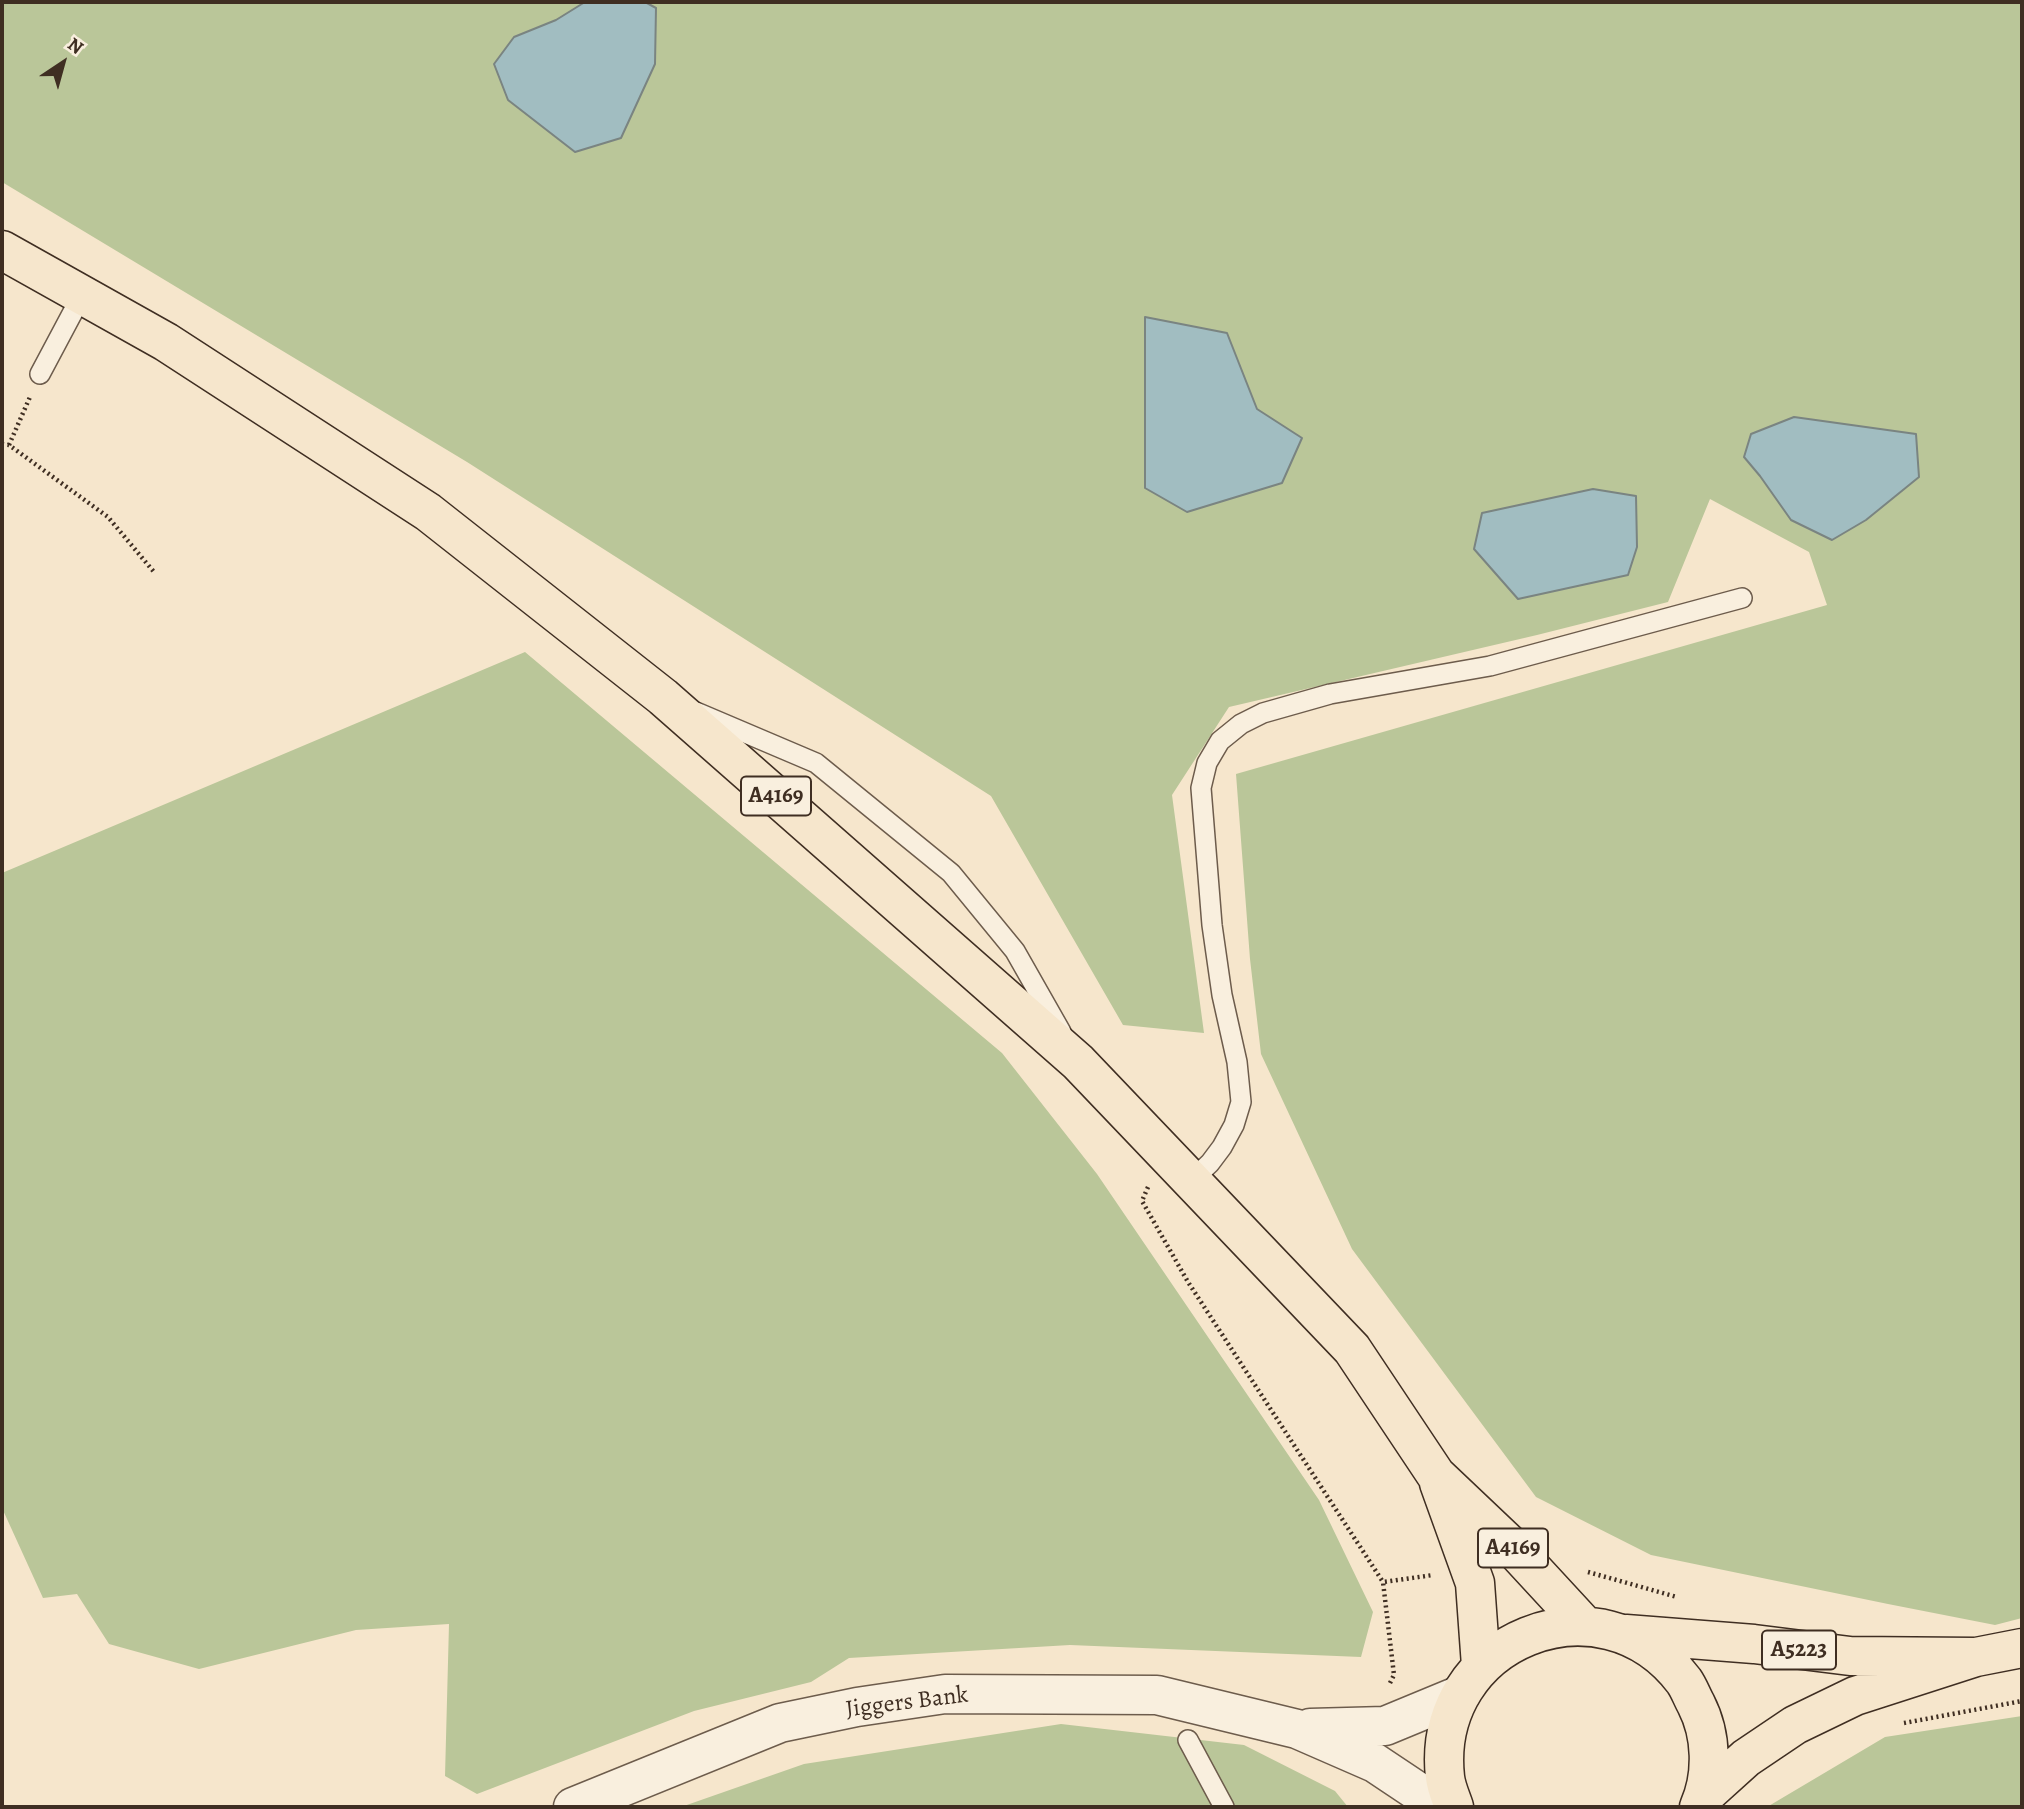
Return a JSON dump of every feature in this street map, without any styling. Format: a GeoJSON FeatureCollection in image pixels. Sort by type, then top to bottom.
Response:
{"type":"FeatureCollection","features":[{"type":"Feature","properties":{"kind":"main road","name":"A4169"},"geometry":{"type":"LineString","coordinates":[[2,250],[166,342],[428,512],[663,697],[1078,1062],[1352,1349],[1436,1475],[1513,1548],[1585,1626]]}},
{"type":"Feature","properties":{"kind":"main road","name":"A4169"},"geometry":{"type":"LineString","coordinates":[[1436,1475],[1475,1583],[1470,1680]]}},
{"type":"Feature","properties":{"kind":"main road"},"geometry":{"type":"LineString","coordinates":[[1454,1807],[1445,1778],[1446,1735],[1470,1680],[1511,1643],[1547,1629],[1585,1626],[1622,1634],[1656,1653],[1684,1682],[1702,1717],[1709,1755],[1702,1801]]}},
{"type":"Feature","properties":{"kind":"main road","name":"A5223"},"geometry":{"type":"LineString","coordinates":[[1622,1634],[1754,1644],[1850,1656],[1976,1657]]}},
{"type":"Feature","properties":{"kind":"main road","name":"A5223"},"geometry":{"type":"LineString","coordinates":[[1702,1801],[1746,1758],[1826,1709],[1855,1696],[1976,1657],[2022,1648]]}},
{"type":"Feature","properties":{"kind":"street","name":"Jiggers Bank"},"geometry":{"type":"LineString","coordinates":[[1297,1729],[1385,1726],[1470,1680]]}},
{"type":"Feature","properties":{"kind":"street","name":"Jiggers Bank"},"geometry":{"type":"LineString","coordinates":[[573,1807],[780,1723],[857,1707],[945,1694],[1157,1695],[1297,1729],[1375,1763],[1441,1807]]}},
{"type":"Feature","properties":{"kind":"lane"},"geometry":{"type":"LineString","coordinates":[[40,374],[82,295]]}},
{"type":"Feature","properties":{"kind":"lane"},"geometry":{"type":"LineString","coordinates":[[1191,1181],[1222,1147],[1234,1125],[1241,1102],[1237,1062],[1222,995],[1212,925],[1201,788],[1207,763],[1220,741],[1241,724],[1263,713],[1330,694],[1490,667],[1742,598]]}},
{"type":"Feature","properties":{"kind":"lane"},"geometry":{"type":"LineString","coordinates":[[663,697],[816,763],[951,873],[1015,951],[1078,1062]]}},
{"type":"Feature","properties":{"kind":"lane"},"geometry":{"type":"LineString","coordinates":[[1188,1740],[1224,1807]]}},
{"type":"Feature","properties":{"kind":"path"},"geometry":{"type":"LineString","coordinates":[[9,445],[40,374]]}},
{"type":"Feature","properties":{"kind":"path"},"geometry":{"type":"LineString","coordinates":[[2,444],[9,445],[108,517],[154,572]]}},
{"type":"Feature","properties":{"kind":"path"},"geometry":{"type":"LineString","coordinates":[[1162,1151],[1142,1201],[1188,1282],[1383,1582],[1394,1675],[1390,1685]]}},
{"type":"Feature","properties":{"kind":"path"},"geometry":{"type":"LineString","coordinates":[[1578,1566],[1589,1573],[1682,1598]]}},
{"type":"Feature","properties":{"kind":"path"},"geometry":{"type":"LineString","coordinates":[[1383,1582],[1470,1569]]}},
{"type":"Feature","properties":{"kind":"green space"},"geometry":{"type":"Polygon","coordinates":[[[2,2],[585,2],[556,20],[514,37],[656,8],[645,2],[2022,2],[2022,1618],[1995,1625],[1651,1555],[1536,1497],[1352,1249],[1261,1054],[1250,959],[1236,774],[1827,605],[1809,552],[1710,499],[1668,602],[1229,707],[1172,795],[1204,1033],[1123,1025],[991,796],[467,462],[2,182],[2,2]],[[1145,318],[1145,488],[1302,438],[1257,409],[1227,333],[1145,318]],[[1795,417],[1751,434],[1744,458],[1760,476],[1915,434],[1795,417]]]}},
{"type":"Feature","properties":{"kind":"green space"},"geometry":{"type":"Polygon","coordinates":[[[525,652],[1002,1053],[1097,1174],[1319,1500],[1373,1612],[1361,1657],[1070,1645],[849,1658],[811,1682],[694,1711],[477,1794],[445,1776],[449,1624],[356,1630],[199,1669],[109,1644],[77,1594],[43,1598],[2,1508],[2,873],[525,652]]]}},
{"type":"Feature","properties":{"kind":"green space"},"geometry":{"type":"Polygon","coordinates":[[[2022,1716],[2022,1807],[1767,1807],[1885,1737],[2022,1716]]]}},
{"type":"Feature","properties":{"kind":"green space"},"geometry":{"type":"Polygon","coordinates":[[[1061,1724],[1244,1745],[1335,1791],[1348,1807],[681,1807],[804,1764],[1061,1724]]]}},
{"type":"Feature","properties":{"kind":"water"},"geometry":{"type":"Polygon","coordinates":[[[585,2],[645,2],[656,8],[655,64],[621,138],[575,152],[508,100],[494,64],[514,37],[556,20],[585,2]]]}},
{"type":"Feature","properties":{"kind":"water"},"geometry":{"type":"Polygon","coordinates":[[[1145,317],[1227,333],[1257,409],[1302,438],[1282,483],[1187,512],[1145,488],[1145,317]]]}},
{"type":"Feature","properties":{"kind":"water"},"geometry":{"type":"Polygon","coordinates":[[[1794,417],[1916,434],[1919,477],[1866,520],[1832,540],[1791,520],[1744,457],[1751,434],[1794,417]]]}},
{"type":"Feature","properties":{"kind":"water"},"geometry":{"type":"Polygon","coordinates":[[[1593,489],[1636,496],[1637,547],[1628,575],[1518,599],[1474,549],[1482,513],[1593,489]]]}}]}
